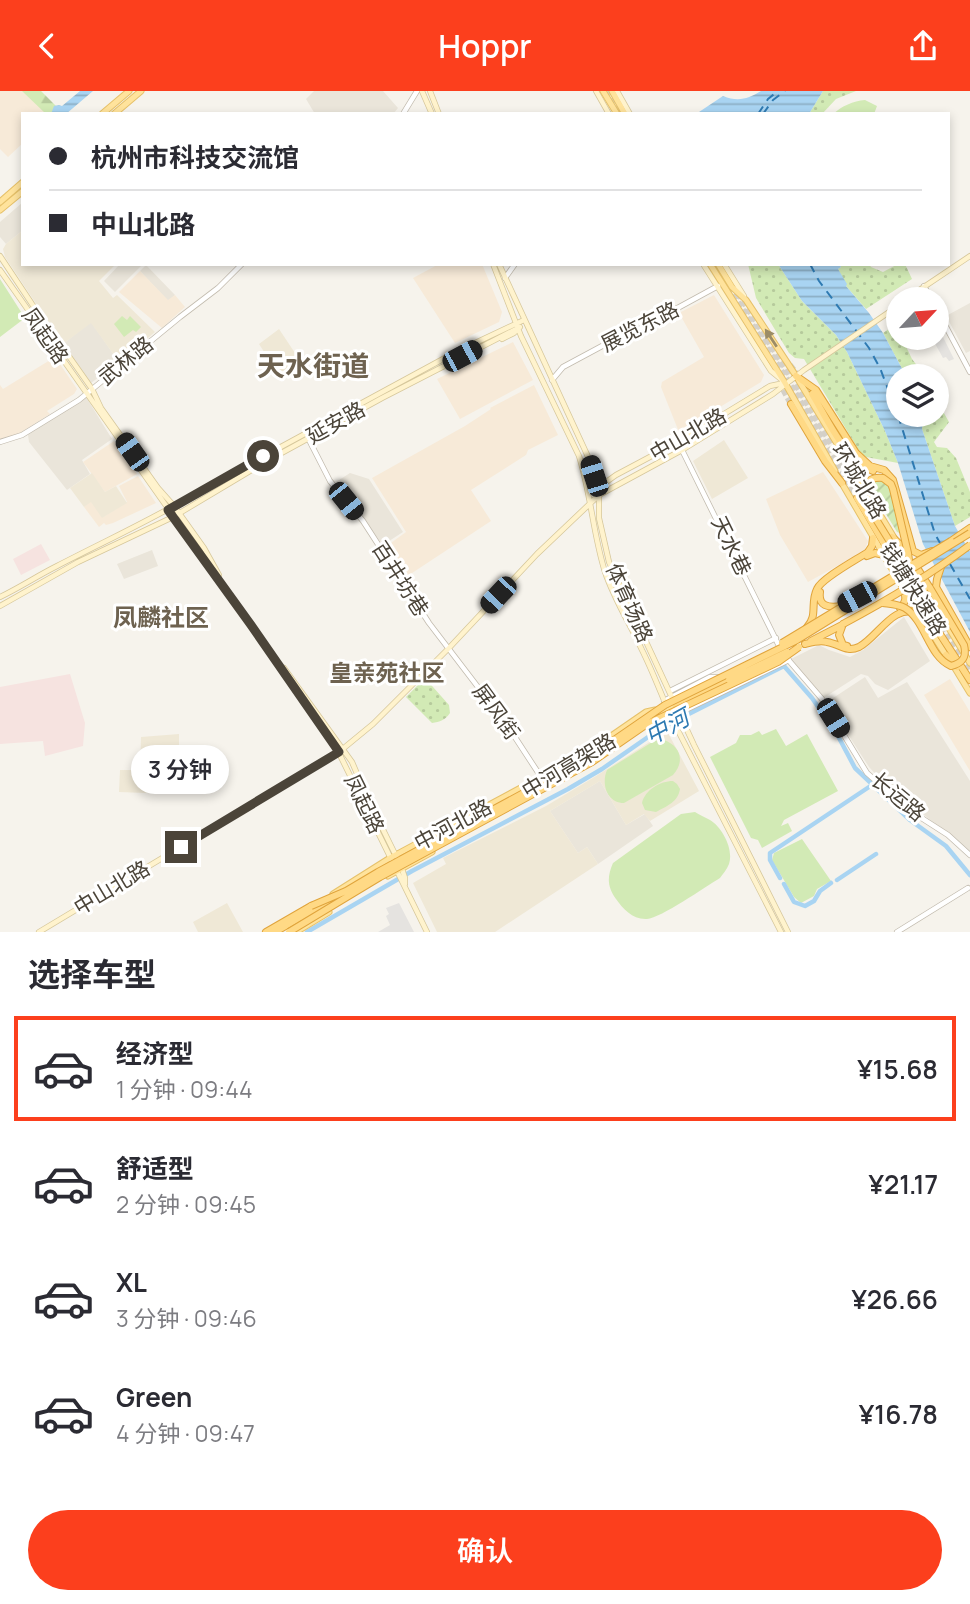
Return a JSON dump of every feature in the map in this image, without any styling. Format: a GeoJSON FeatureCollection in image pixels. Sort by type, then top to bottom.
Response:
{"type":"FeatureCollection","features":[{"type":"Feature","properties":{"kind":"highway"},"geometry":{"type":"LineString","coordinates":[[796,376],[816,390],[856,453],[870,465],[884,470],[893,480],[898,490],[913,551],[921,555],[937,549]]}},
{"type":"Feature","properties":{"kind":"highway"},"geometry":{"type":"LineString","coordinates":[[812,394],[846,449],[857,476]]}},
{"type":"Feature","properties":{"kind":"highway"},"geometry":{"type":"LineString","coordinates":[[791,404],[825,461],[842,483]]}},
{"type":"Feature","properties":{"kind":"highway"},"geometry":{"type":"LineString","coordinates":[[846,449],[862,465],[893,480]]}},
{"type":"Feature","properties":{"kind":"highway"},"geometry":{"type":"LineString","coordinates":[[906,568],[909,560],[908,553],[893,489],[883,478],[871,479],[864,489],[866,503],[900,558],[927,601],[942,617]]}},
{"type":"Feature","properties":{"kind":"highway","name":"钱塘快速路"},"geometry":{"type":"LineString","coordinates":[[857,498],[970,682]]}},
{"type":"Feature","properties":{"kind":"highway"},"geometry":{"type":"LineString","coordinates":[[675,700],[783,643],[970,530]]}},
{"type":"Feature","properties":{"kind":"highway","name":"中河高架路"},"geometry":{"type":"LineString","coordinates":[[289,932],[380,877],[592,762],[647,724],[778,662],[800,644],[970,530]]}},
{"type":"Feature","properties":{"kind":"highway"},"geometry":{"type":"LineString","coordinates":[[883,603],[905,608],[917,621],[940,659],[951,666],[964,660],[964,645],[905,548],[892,537]]}},
{"type":"Feature","properties":{"kind":"highway"},"geometry":{"type":"LineString","coordinates":[[804,630],[814,615],[815,593],[818,587],[868,552],[873,546],[873,538]]}},
{"type":"Feature","properties":{"kind":"highway","name":"中河高架路"},"geometry":{"type":"LineString","coordinates":[[275,932],[588,758],[675,700],[844,624],[883,603],[941,567],[970,545]]}},
{"type":"Feature","properties":{"kind":"highway"},"geometry":{"type":"LineString","coordinates":[[841,606],[829,608],[819,600],[820,589],[826,581],[870,554],[884,555]]}},
{"type":"Feature","properties":{"kind":"highway"},"geometry":{"type":"LineString","coordinates":[[941,567],[936,587],[970,647]]}},
{"type":"Feature","properties":{"kind":"highway"},"geometry":{"type":"LineString","coordinates":[[675,700],[800,644],[827,642],[851,650],[862,645],[905,601],[903,588]]}},
{"type":"Feature","properties":{"kind":"highway"},"geometry":{"type":"LineString","coordinates":[[844,624],[839,635],[840,640],[843,645],[852,647],[895,614],[907,610],[919,613]]}},
{"type":"Feature","properties":{"kind":"highway"},"geometry":{"type":"LineString","coordinates":[[946,655],[970,682]]}},
{"type":"Feature","properties":{"kind":"highway"},"geometry":{"type":"LineString","coordinates":[[268,932],[312,906],[346,891]]}},
{"type":"Feature","properties":{"kind":"main road"},"geometry":{"type":"LineString","coordinates":[[116,112],[141,91]]}},
{"type":"Feature","properties":{"kind":"main road"},"geometry":{"type":"LineString","coordinates":[[420,91],[431,112]]}},
{"type":"Feature","properties":{"kind":"main road"},"geometry":{"type":"LineString","coordinates":[[430,91],[438,112]]}},
{"type":"Feature","properties":{"kind":"main road"},"geometry":{"type":"LineString","coordinates":[[596,91],[609,112]]}},
{"type":"Feature","properties":{"kind":"main road"},"geometry":{"type":"LineString","coordinates":[[603,91],[616,112]]}},
{"type":"Feature","properties":{"kind":"main road"},"geometry":{"type":"LineString","coordinates":[[614,91],[627,112]]}},
{"type":"Feature","properties":{"kind":"main road"},"geometry":{"type":"LineString","coordinates":[[104,112],[125,92]]}},
{"type":"Feature","properties":{"kind":"main road"},"geometry":{"type":"LineString","coordinates":[[0,202],[21,184]]}},
{"type":"Feature","properties":{"kind":"main road"},"geometry":{"type":"LineString","coordinates":[[0,210],[21,193]]}},
{"type":"Feature","properties":{"kind":"main road"},"geometry":{"type":"LineString","coordinates":[[0,256],[92,389],[100,408],[204,548],[216,571],[352,762],[427,932]]}},
{"type":"Feature","properties":{"kind":"main road"},"geometry":{"type":"LineString","coordinates":[[924,286],[970,256]]}},
{"type":"Feature","properties":{"kind":"main road","name":"体育场路"},"geometry":{"type":"LineString","coordinates":[[494,266],[579,456],[586,476],[596,540],[606,573],[671,717],[781,932]]}},
{"type":"Feature","properties":{"kind":"main road","name":"体育场路"},"geometry":{"type":"LineString","coordinates":[[500,266],[590,461],[599,495],[599,518],[609,562],[685,725],[788,932]]}},
{"type":"Feature","properties":{"kind":"main road","name":"环城北路"},"geometry":{"type":"LineString","coordinates":[[705,266],[771,371],[785,383]]}},
{"type":"Feature","properties":{"kind":"main road","name":"环城北路"},"geometry":{"type":"LineString","coordinates":[[711,266],[816,435],[903,588],[970,693]]}},
{"type":"Feature","properties":{"kind":"main road","name":"环城北路"},"geometry":{"type":"LineString","coordinates":[[719,266],[732,287],[747,300]]}},
{"type":"Feature","properties":{"kind":"main road","name":"环城北路"},"geometry":{"type":"LineString","coordinates":[[725,266],[796,376],[970,663]]}},
{"type":"Feature","properties":{"kind":"main road","name":"凤起路"},"geometry":{"type":"LineString","coordinates":[[0,270],[341,750]]}},
{"type":"Feature","properties":{"kind":"main road","name":"中山北路"},"geometry":{"type":"LineString","coordinates":[[39,932],[341,750],[373,724],[537,554],[599,495],[682,450],[773,394],[886,313]]}},
{"type":"Feature","properties":{"kind":"main road","name":"延安路"},"geometry":{"type":"LineString","coordinates":[[0,597],[168,510],[456,352],[525,322]]}},
{"type":"Feature","properties":{"kind":"main road"},"geometry":{"type":"LineString","coordinates":[[463,358],[514,333],[518,325]]}},
{"type":"Feature","properties":{"kind":"main road","name":"延安路"},"geometry":{"type":"LineString","coordinates":[[0,606],[78,562],[173,517],[308,438],[518,325]]}},
{"type":"Feature","properties":{"kind":"main road","name":"中山北路"},"geometry":{"type":"LineString","coordinates":[[599,495],[602,485],[616,475],[678,442],[770,386],[785,383]]}},
{"type":"Feature","properties":{"kind":"main road","name":"中河北路"},"geometry":{"type":"LineString","coordinates":[[296,932],[382,879],[402,874],[587,768],[675,700]]}},
{"type":"Feature","properties":{"kind":"main road","name":"中河北路"},"geometry":{"type":"LineString","coordinates":[[268,932],[393,857],[588,752],[646,712],[666,706]]}},
{"type":"Feature","properties":{"kind":"street"},"geometry":{"type":"LineString","coordinates":[[404,112],[420,91]]}},
{"type":"Feature","properties":{"kind":"street"},"geometry":{"type":"LineString","coordinates":[[125,92],[130,101]]}},
{"type":"Feature","properties":{"kind":"street","name":"武林路"},"geometry":{"type":"LineString","coordinates":[[0,442],[22,435],[79,400],[218,288],[240,266]]}},
{"type":"Feature","properties":{"kind":"street"},"geometry":{"type":"LineString","coordinates":[[505,278],[514,266]]}},
{"type":"Feature","properties":{"kind":"street","name":"展览东路"},"geometry":{"type":"LineString","coordinates":[[547,369],[563,367],[718,286]]}},
{"type":"Feature","properties":{"kind":"street"},"geometry":{"type":"LineString","coordinates":[[949,332],[970,372]]}},
{"type":"Feature","properties":{"kind":"street","name":"展览东路"},"geometry":{"type":"LineString","coordinates":[[552,380],[563,367]]}},
{"type":"Feature","properties":{"kind":"street","name":"百井坊巷"},"geometry":{"type":"LineString","coordinates":[[308,438],[330,481],[363,521],[422,613],[449,647]]}},
{"type":"Feature","properties":{"kind":"street","name":"天水巷"},"geometry":{"type":"LineString","coordinates":[[682,450],[789,660]]}},
{"type":"Feature","properties":{"kind":"street"},"geometry":{"type":"LineString","coordinates":[[675,700],[777,640]]}},
{"type":"Feature","properties":{"kind":"street","name":"屏风街"},"geometry":{"type":"LineString","coordinates":[[449,647],[507,725],[541,778]]}},
{"type":"Feature","properties":{"kind":"street"},"geometry":{"type":"LineString","coordinates":[[671,717],[789,660]]}},
{"type":"Feature","properties":{"kind":"street","name":"长运路"},"geometry":{"type":"LineString","coordinates":[[789,660],[822,699],[867,773],[909,810],[948,835],[970,855]]}},
{"type":"Feature","properties":{"kind":"street"},"geometry":{"type":"LineString","coordinates":[[675,700],[694,706]]}},
{"type":"Feature","properties":{"kind":"street"},"geometry":{"type":"LineString","coordinates":[[897,932],[968,888]]}},
{"type":"Feature","properties":{"kind":"shaded area"},"geometry":{"type":"Polygon","coordinates":[[[0,91],[41,91],[52,112],[21,112],[21,145],[8,157],[0,149],[0,91]]]}},
{"type":"Feature","properties":{"kind":"shaded area"},"geometry":{"type":"Polygon","coordinates":[[[314,91],[383,91],[398,108],[395,112],[314,112],[306,99],[314,91]]]}},
{"type":"Feature","properties":{"kind":"shaded area"},"geometry":{"type":"Polygon","coordinates":[[[21,204],[21,232],[6,244],[0,237],[0,222],[21,204]]]}},
{"type":"Feature","properties":{"kind":"shaded area"},"geometry":{"type":"Polygon","coordinates":[[[21,232],[21,266],[114,266],[99,281],[113,298],[117,295],[155,332],[119,362],[91,323],[63,344],[5,257],[3,249],[21,232]]]}},
{"type":"Feature","properties":{"kind":"shaded area"},"geometry":{"type":"Polygon","coordinates":[[[118,266],[141,266],[115,292],[104,281],[118,266]]]}},
{"type":"Feature","properties":{"kind":"shaded area"},"geometry":{"type":"Polygon","coordinates":[[[147,266],[175,295],[168,301],[140,271],[147,266]]]}},
{"type":"Feature","properties":{"kind":"shaded area"},"geometry":{"type":"Polygon","coordinates":[[[435,266],[483,266],[502,312],[499,322],[455,343],[413,278],[435,266]]]}},
{"type":"Feature","properties":{"kind":"shaded area"},"geometry":{"type":"Polygon","coordinates":[[[140,271],[168,300],[175,295],[185,307],[162,328],[119,292],[140,271]]]}},
{"type":"Feature","properties":{"kind":"shaded area"},"geometry":{"type":"Polygon","coordinates":[[[714,295],[764,375],[761,382],[679,432],[661,387],[662,382],[704,357],[679,313],[714,295]]]}},
{"type":"Feature","properties":{"kind":"shaded area"},"geometry":{"type":"Polygon","coordinates":[[[970,303],[970,351],[966,353],[949,322],[949,314],[970,303]]]}},
{"type":"Feature","properties":{"kind":"shaded area"},"geometry":{"type":"Polygon","coordinates":[[[91,322],[119,362],[91,383],[63,344],[91,322]]]}},
{"type":"Feature","properties":{"kind":"shaded area"},"geometry":{"type":"Polygon","coordinates":[[[279,329],[301,362],[281,378],[259,344],[279,329]]]}},
{"type":"Feature","properties":{"kind":"shaded area"},"geometry":{"type":"Polygon","coordinates":[[[513,342],[533,380],[460,419],[437,379],[513,342]]]}},
{"type":"Feature","properties":{"kind":"shaded area"},"geometry":{"type":"Polygon","coordinates":[[[949,349],[954,359],[949,361],[946,357],[943,358],[939,350],[949,349]]]}},
{"type":"Feature","properties":{"kind":"shaded area"},"geometry":{"type":"Polygon","coordinates":[[[55,357],[77,389],[74,394],[47,411],[50,414],[0,443],[0,385],[3,389],[55,357]]]}},
{"type":"Feature","properties":{"kind":"shaded area"},"geometry":{"type":"Polygon","coordinates":[[[534,385],[558,435],[528,450],[526,455],[471,490],[491,521],[406,577],[384,548],[406,532],[372,478],[534,385]]]}},
{"type":"Feature","properties":{"kind":"shaded area"},"geometry":{"type":"Polygon","coordinates":[[[86,397],[112,439],[82,460],[90,474],[67,490],[29,442],[28,435],[86,397]]]}},
{"type":"Feature","properties":{"kind":"shaded area"},"geometry":{"type":"Polygon","coordinates":[[[724,440],[748,478],[712,499],[693,461],[724,440]]]}},
{"type":"Feature","properties":{"kind":"shaded area"},"geometry":{"type":"Polygon","coordinates":[[[114,441],[137,474],[105,492],[83,462],[114,441]]]}},
{"type":"Feature","properties":{"kind":"shaded area"},"geometry":{"type":"Polygon","coordinates":[[[823,472],[868,541],[859,554],[808,582],[780,535],[766,499],[823,472]]]}},
{"type":"Feature","properties":{"kind":"shaded area"},"geometry":{"type":"Polygon","coordinates":[[[92,473],[105,492],[116,486],[127,503],[102,518],[91,502],[84,507],[70,488],[92,473]]]}},
{"type":"Feature","properties":{"kind":"shaded area"},"geometry":{"type":"Polygon","coordinates":[[[350,473],[369,479],[403,532],[383,545],[336,482],[350,473]]]}},
{"type":"Feature","properties":{"kind":"shaded area"},"geometry":{"type":"Polygon","coordinates":[[[138,476],[156,503],[99,527],[84,507],[91,501],[103,517],[127,502],[119,486],[138,476]]]}},
{"type":"Feature","properties":{"kind":"shaded area"},"geometry":{"type":"Polygon","coordinates":[[[41,544],[50,560],[21,575],[13,559],[41,544]]]}},
{"type":"Feature","properties":{"kind":"shaded area"},"geometry":{"type":"Polygon","coordinates":[[[152,550],[158,566],[124,579],[117,564],[152,550]]]}},
{"type":"Feature","properties":{"kind":"shaded area"},"geometry":{"type":"Polygon","coordinates":[[[904,617],[930,661],[888,690],[861,674],[822,699],[789,660],[819,645],[850,657],[863,650],[904,617]]]}},
{"type":"Feature","properties":{"kind":"shaded area"},"geometry":{"type":"Polygon","coordinates":[[[70,674],[85,723],[83,746],[45,756],[43,741],[0,744],[0,687],[70,674]]]}},
{"type":"Feature","properties":{"kind":"shaded area"},"geometry":{"type":"Polygon","coordinates":[[[865,677],[878,698],[907,682],[970,781],[970,852],[882,781],[869,767],[827,702],[865,677]]]}},
{"type":"Feature","properties":{"kind":"shaded area"},"geometry":{"type":"Polygon","coordinates":[[[950,679],[970,712],[970,771],[924,695],[950,679]]]}},
{"type":"Feature","properties":{"kind":"shaded area"},"geometry":{"type":"Polygon","coordinates":[[[667,731],[699,791],[650,821],[644,814],[626,825],[600,781],[550,811],[578,853],[587,847],[598,864],[495,932],[437,932],[413,883],[446,864],[443,858],[546,806],[667,731]]]}},
{"type":"Feature","properties":{"kind":"shaded area"},"geometry":{"type":"Polygon","coordinates":[[[179,734],[179,759],[187,784],[145,793],[119,792],[120,770],[140,770],[141,737],[179,734]]]}},
{"type":"Feature","properties":{"kind":"shaded area"},"geometry":{"type":"Polygon","coordinates":[[[600,781],[626,825],[645,814],[653,826],[598,864],[587,847],[578,853],[550,811],[600,781]]]}},
{"type":"Feature","properties":{"kind":"shaded area"},"geometry":{"type":"Polygon","coordinates":[[[227,903],[243,932],[198,932],[193,922],[227,903]]]}},
{"type":"Feature","properties":{"kind":"shaded area"},"geometry":{"type":"Polygon","coordinates":[[[399,903],[414,932],[378,932],[390,925],[386,908],[399,903]]]}},
{"type":"Feature","properties":{"kind":"green space"},"geometry":{"type":"Polygon","coordinates":[[[22,91],[41,91],[58,108],[55,112],[44,112],[22,91]]]}},
{"type":"Feature","properties":{"kind":"green space"},"geometry":{"type":"Polygon","coordinates":[[[823,91],[856,91],[836,99],[824,112],[810,112],[823,91]]]}},
{"type":"Feature","properties":{"kind":"green space"},"geometry":{"type":"Polygon","coordinates":[[[865,100],[877,106],[875,112],[836,112],[848,104],[865,100]]]}},
{"type":"Feature","properties":{"kind":"green space"},"geometry":{"type":"Polygon","coordinates":[[[748,266],[779,266],[802,301],[836,335],[847,352],[898,463],[861,454],[804,359],[795,358],[789,353],[756,298],[748,266]]]}},
{"type":"Feature","properties":{"kind":"green space"},"geometry":{"type":"Polygon","coordinates":[[[840,266],[870,266],[883,272],[894,266],[906,266],[912,279],[900,287],[886,287],[886,296],[866,309],[846,286],[838,269],[840,266]]]}},
{"type":"Feature","properties":{"kind":"green space"},"geometry":{"type":"Polygon","coordinates":[[[0,279],[25,318],[0,337],[0,279]]]}},
{"type":"Feature","properties":{"kind":"green space"},"geometry":{"type":"Polygon","coordinates":[[[122,316],[127,320],[130,316],[141,327],[124,337],[114,324],[122,316]]]}},
{"type":"Feature","properties":{"kind":"green space"},"geometry":{"type":"Polygon","coordinates":[[[892,350],[908,350],[916,364],[900,364],[892,350]]]}},
{"type":"Feature","properties":{"kind":"green space"},"geometry":{"type":"Polygon","coordinates":[[[945,427],[934,442],[937,447],[947,448],[956,458],[970,492],[970,517],[955,526],[922,429],[945,427]]]}},
{"type":"Feature","properties":{"kind":"green space"},"geometry":{"type":"Polygon","coordinates":[[[877,476],[889,485],[902,534],[897,532],[869,486],[869,481],[877,476]]]}},
{"type":"Feature","properties":{"kind":"green space"},"geometry":{"type":"Polygon","coordinates":[[[425,678],[449,705],[450,713],[437,722],[432,723],[406,697],[425,678]]]}},
{"type":"Feature","properties":{"kind":"green space"},"geometry":{"type":"Polygon","coordinates":[[[776,729],[786,746],[807,734],[838,791],[784,820],[781,826],[788,823],[792,831],[762,848],[758,840],[751,838],[710,757],[736,743],[740,735],[751,735],[759,731],[762,735],[776,729]]]}},
{"type":"Feature","properties":{"kind":"green space"},"geometry":{"type":"Polygon","coordinates":[[[664,740],[674,746],[679,755],[679,765],[673,775],[624,803],[613,800],[605,787],[607,770],[654,741],[664,740]]]}},
{"type":"Feature","properties":{"kind":"green space"},"geometry":{"type":"Polygon","coordinates":[[[673,781],[680,789],[674,800],[656,812],[645,810],[642,803],[650,790],[673,781]]]}},
{"type":"Feature","properties":{"kind":"green space"},"geometry":{"type":"Polygon","coordinates":[[[695,812],[714,823],[723,833],[730,852],[727,868],[720,878],[662,913],[647,919],[633,916],[611,890],[609,877],[613,863],[681,814],[695,812]]]}},
{"type":"Feature","properties":{"kind":"green space"},"geometry":{"type":"Polygon","coordinates":[[[802,839],[831,881],[801,903],[794,897],[772,860],[774,853],[802,839]]]}},
{"type":"Feature","properties":{"kind":"water"},"geometry":{"type":"Polygon","coordinates":[[[80,91],[93,91],[68,112],[52,112],[54,106],[62,106],[80,91]]]}},
{"type":"Feature","properties":{"kind":"water"},"geometry":{"type":"Polygon","coordinates":[[[761,91],[823,91],[810,112],[699,112],[723,96],[743,99],[761,91]]]}},
{"type":"Feature","properties":{"kind":"water"},"geometry":{"type":"Polygon","coordinates":[[[779,266],[840,266],[838,269],[846,286],[883,333],[886,350],[892,350],[900,364],[886,364],[886,427],[922,427],[955,526],[970,552],[970,632],[923,544],[898,463],[885,431],[836,335],[802,301],[779,266]]]}},
{"type":"Feature","properties":{"kind":"waterway","name":"中河"},"geometry":{"type":"LineString","coordinates":[[307,932],[412,871],[568,789],[661,728],[784,666],[812,698],[838,736],[855,768],[910,820],[946,846],[970,875]]}},
{"type":"Feature","properties":{"kind":"waterway"},"geometry":{"type":"LineString","coordinates":[[780,878],[770,860],[770,853],[872,785]]}},
{"type":"Feature","properties":{"kind":"waterway"},"geometry":{"type":"LineString","coordinates":[[837,880],[876,854]]}},
{"type":"Feature","properties":{"kind":"waterway"},"geometry":{"type":"LineString","coordinates":[[784,884],[794,902],[805,906],[814,901],[820,891],[831,883]]}},
{"type":"Feature","properties":{"kind":"ferry route"},"geometry":{"type":"LineString","coordinates":[[759,112],[768,99],[778,91]]}},
{"type":"Feature","properties":{"kind":"ferry route"},"geometry":{"type":"LineString","coordinates":[[764,112],[773,100],[785,91]]}},
{"type":"Feature","properties":{"kind":"ferry route"},"geometry":{"type":"LineString","coordinates":[[811,266],[819,281],[869,348],[886,384]]}},
{"type":"Feature","properties":{"kind":"ferry route"},"geometry":{"type":"LineString","coordinates":[[902,427],[940,543]]}},
{"type":"Feature","properties":{"kind":"ferry route"},"geometry":{"type":"LineString","coordinates":[[950,564],[970,599]]}},
{"type":"Feature","properties":{"kind":"tunnel"},"geometry":{"type":"LineString","coordinates":[[606,91],[619,112]]}},
{"type":"Feature","properties":{"kind":"tunnel"},"geometry":{"type":"LineString","coordinates":[[715,266],[796,394],[857,498]]}},
{"type":"Feature","properties":{"kind":"tunnel"},"geometry":{"type":"LineString","coordinates":[[738,293],[866,502]]}},
{"type":"Feature","properties":{"kind":"tunnel"},"geometry":{"type":"LineString","coordinates":[[790,365],[812,394]]}},
{"type":"Feature","properties":{"kind":"tunnel"},"geometry":{"type":"LineString","coordinates":[[779,382],[791,404]]}},
{"type":"Feature","properties":{"kind":"tunnel"},"geometry":{"type":"LineString","coordinates":[[927,604],[970,670]]}},
{"type":"Feature","properties":{"kind":"district","name":"天水街道"},"geometry":{"type":"Point","coordinates":[313,366]}},
{"type":"Feature","properties":{"kind":"district","name":"凤麟社区"},"geometry":{"type":"Point","coordinates":[161,618]}},
{"type":"Feature","properties":{"kind":"district","name":"皇亲苑社区"},"geometry":{"type":"Point","coordinates":[387,673]}},
{"type":"Feature","properties":{"kind":"route"},"geometry":{"type":"LineString","coordinates":[[181,847],[339,752],[168,510],[263,456]]}}]}
